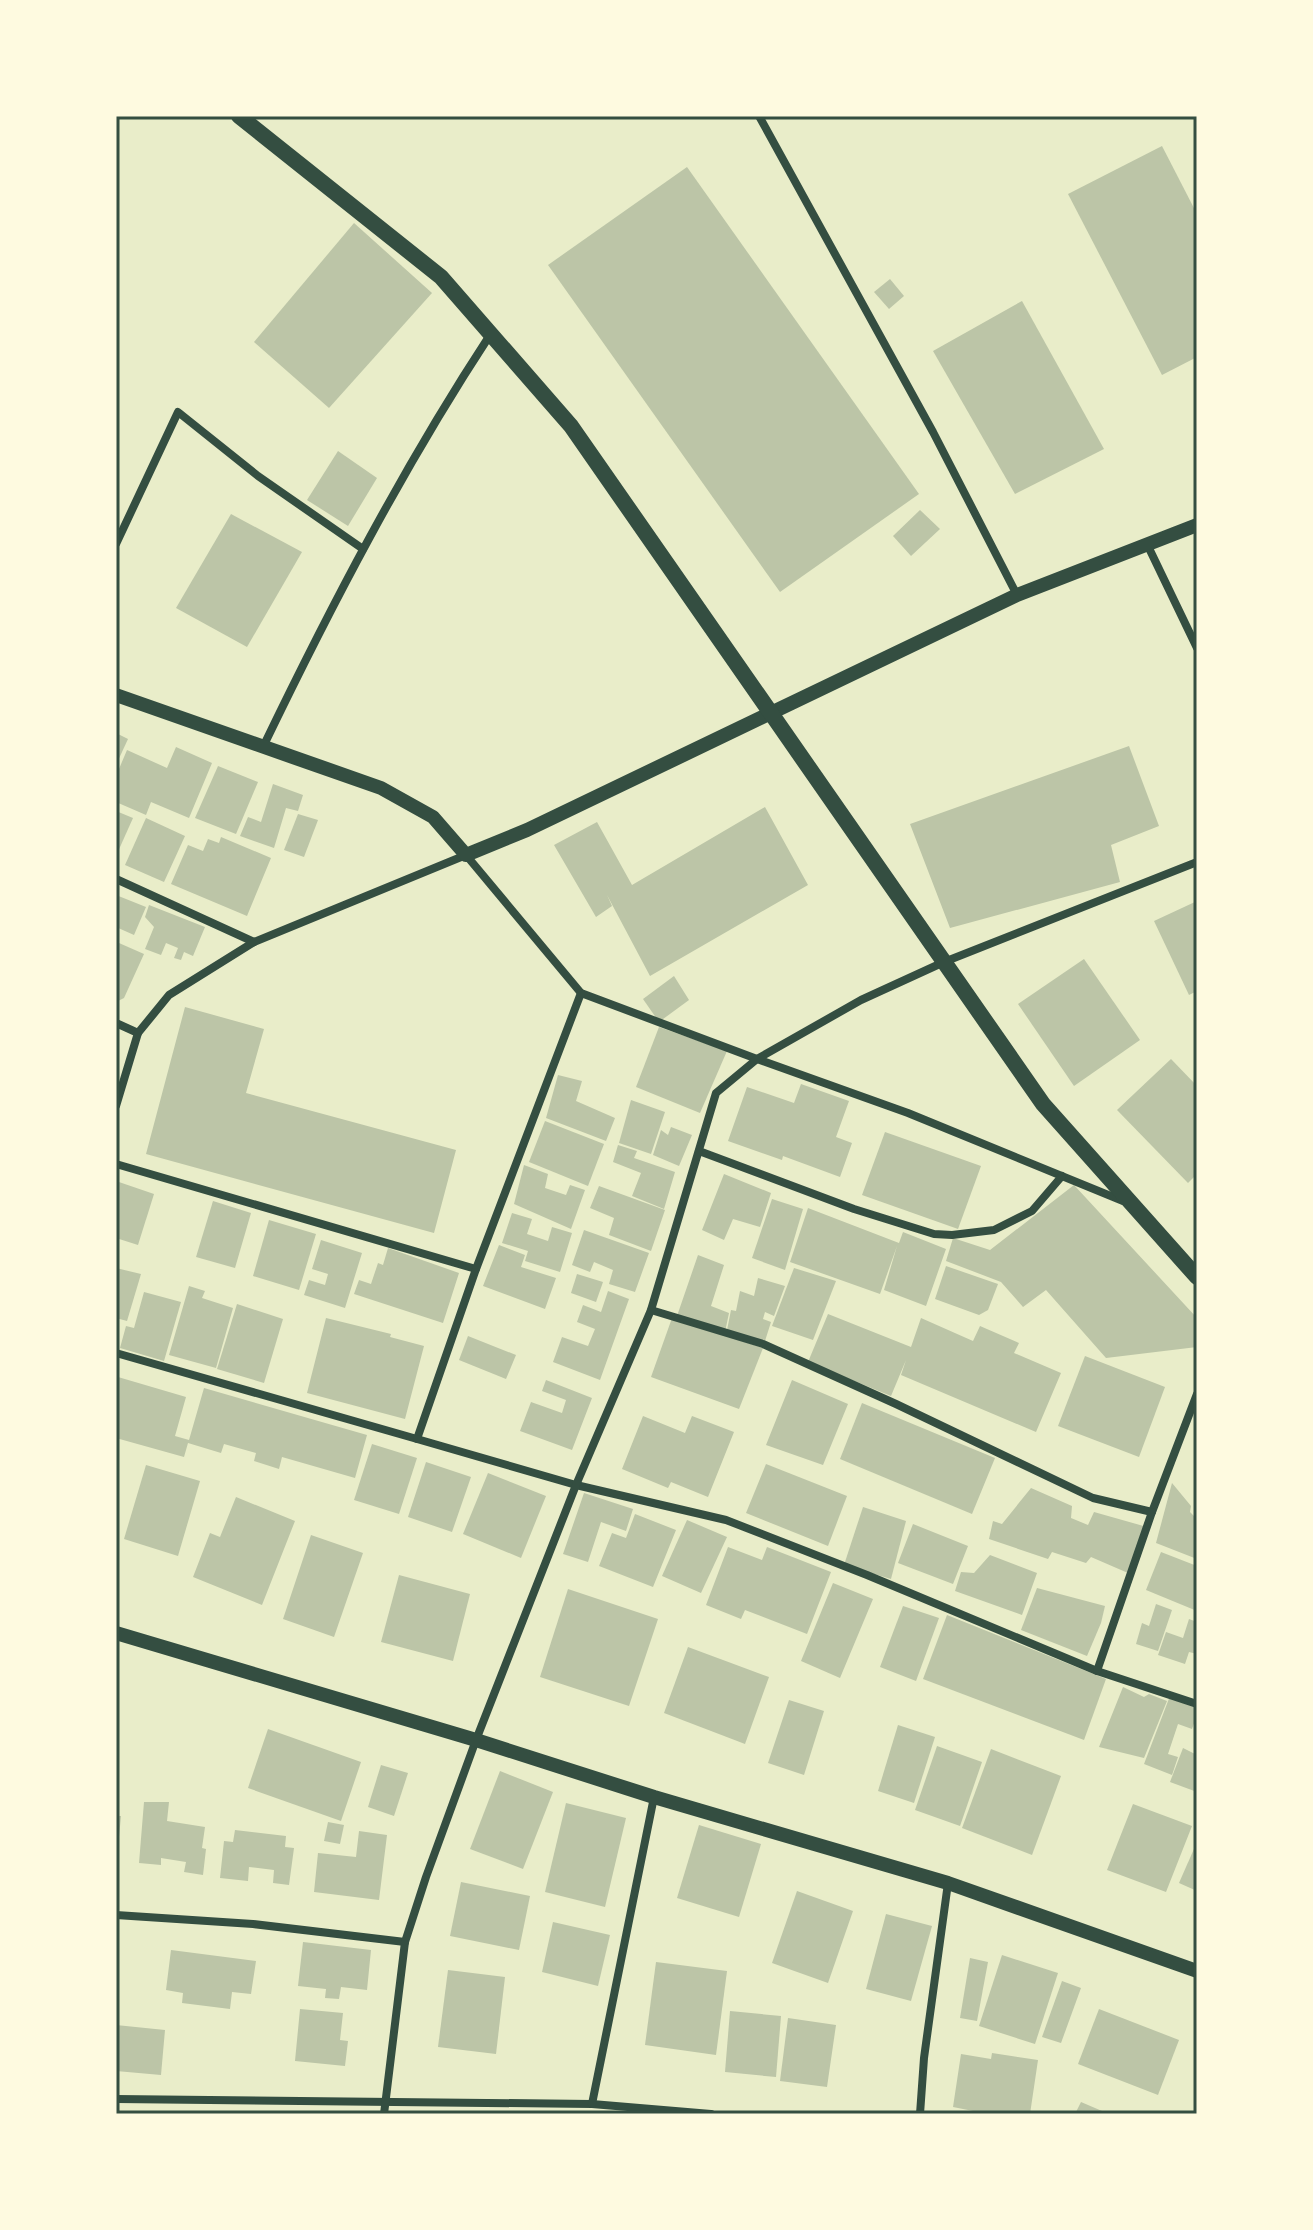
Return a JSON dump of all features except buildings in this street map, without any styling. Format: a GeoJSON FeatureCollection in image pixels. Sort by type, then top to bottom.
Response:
{"type":"FeatureCollection","features":[{"type":"Feature","properties":{"kind":"main road"},"geometry":{"type":"LineString","coordinates":[[239,116],[441,277],[571,426],[1043,1104],[1197,1277]]}},
{"type":"Feature","properties":{"kind":"street"},"geometry":{"type":"LineString","coordinates":[[759,116],[933,432],[1017,595]]}},
{"type":"Feature","properties":{"kind":"street"},"geometry":{"type":"LineString","coordinates":[[263,747],[363,549],[452,393],[490,335]]}},
{"type":"Feature","properties":{"kind":"street"},"geometry":{"type":"LineString","coordinates":[[116,544],[178,412],[258,476],[363,549]]}},
{"type":"Feature","properties":{"kind":"street"},"geometry":{"type":"LineString","coordinates":[[116,1106],[138,1033],[169,995],[254,942],[527,830],[1017,595],[1197,525]]}},
{"type":"Feature","properties":{"kind":"street"},"geometry":{"type":"LineString","coordinates":[[1147,544],[1197,648]]}},
{"type":"Feature","properties":{"kind":"street"},"geometry":{"type":"LineString","coordinates":[[116,695],[381,788],[433,817],[581,993],[908,1113],[1133,1205]]}},
{"type":"Feature","properties":{"kind":"street"},"geometry":{"type":"LineString","coordinates":[[384,2114],[405,1942],[426,1877],[576,1485],[651,1310],[716,1093],[757,1059],[861,1000],[944,962],[1197,862]]}},
{"type":"Feature","properties":{"kind":"street"},"geometry":{"type":"LineString","coordinates":[[116,879],[254,942]]}},
{"type":"Feature","properties":{"kind":"street"},"geometry":{"type":"LineString","coordinates":[[417,1439],[476,1269],[581,993]]}},
{"type":"Feature","properties":{"kind":"street"},"geometry":{"type":"LineString","coordinates":[[116,1023],[138,1033]]}},
{"type":"Feature","properties":{"kind":"street"},"geometry":{"type":"LineString","coordinates":[[699,1151],[854,1209],[934,1234],[994,1230],[1032,1211],[1062,1176]]}},
{"type":"Feature","properties":{"kind":"street"},"geometry":{"type":"LineString","coordinates":[[116,1164],[476,1269]]}},
{"type":"Feature","properties":{"kind":"street"},"geometry":{"type":"LineString","coordinates":[[651,1310],[763,1344],[1093,1498],[1152,1512]]}},
{"type":"Feature","properties":{"kind":"street"},"geometry":{"type":"LineString","coordinates":[[116,1353],[576,1485],[726,1520],[1097,1671],[1197,1704]]}},
{"type":"Feature","properties":{"kind":"street"},"geometry":{"type":"LineString","coordinates":[[1097,1671],[1197,1394]]}},
{"type":"Feature","properties":{"kind":"street"},"geometry":{"type":"LineString","coordinates":[[116,1633],[948,1883],[1197,1971]]}},
{"type":"Feature","properties":{"kind":"street"},"geometry":{"type":"LineString","coordinates":[[592,2104],[654,1797]]}},
{"type":"Feature","properties":{"kind":"street"},"geometry":{"type":"LineString","coordinates":[[920,2114],[924,2058],[948,1883]]}},
{"type":"Feature","properties":{"kind":"street"},"geometry":{"type":"LineString","coordinates":[[116,1915],[253,1924],[405,1942]]}},
{"type":"Feature","properties":{"kind":"street"},"geometry":{"type":"LineString","coordinates":[[116,2099],[592,2104],[711,2114]]}}]}
